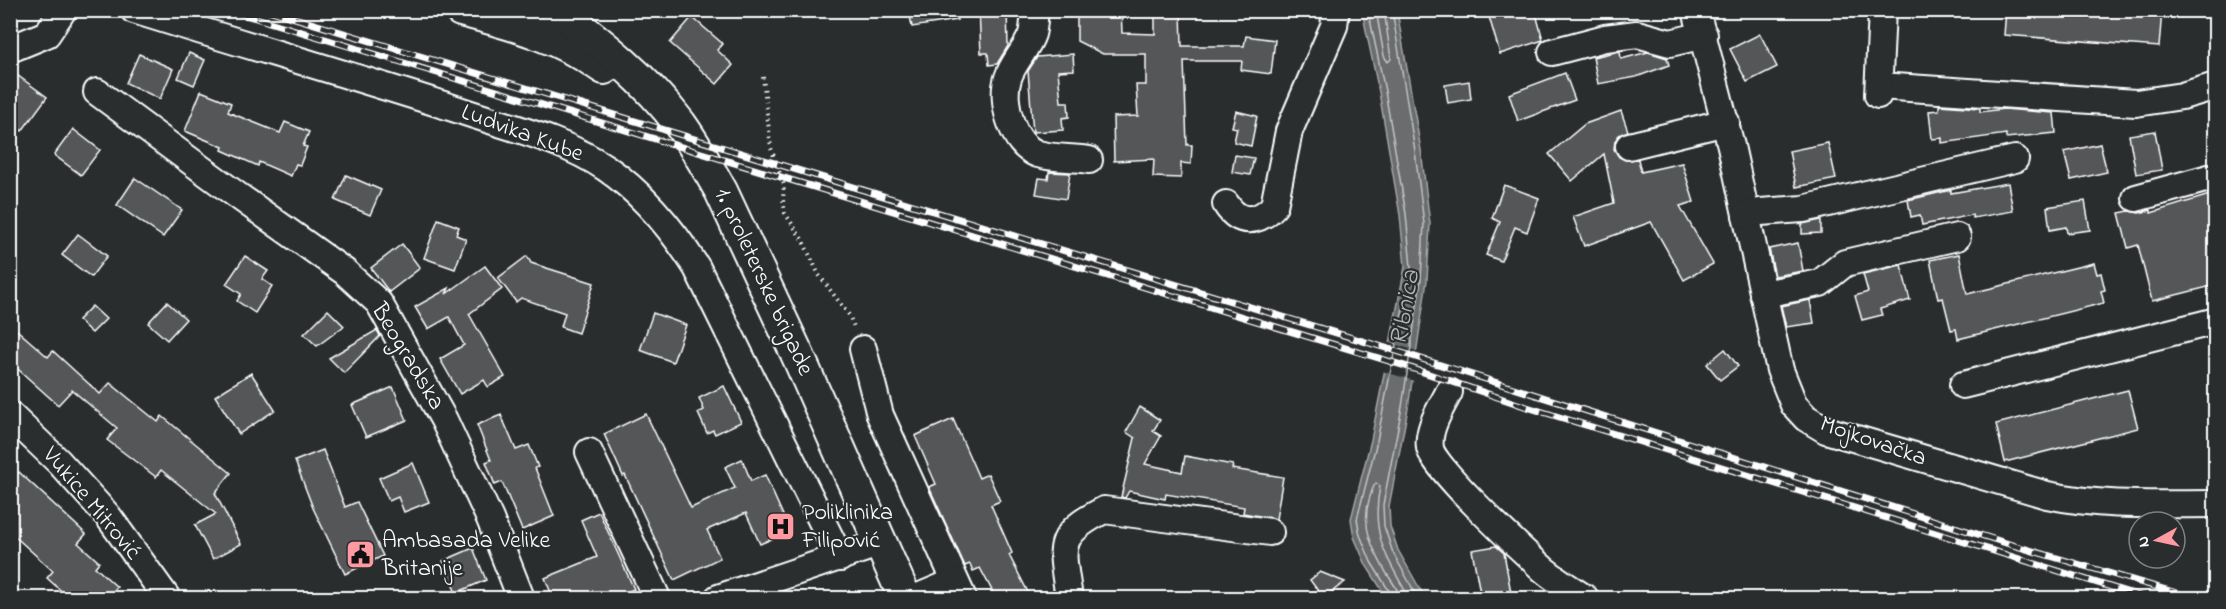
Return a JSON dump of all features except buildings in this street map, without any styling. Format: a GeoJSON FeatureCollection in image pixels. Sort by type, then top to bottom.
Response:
{"type":"FeatureCollection","features":[{"type":"Feature","properties":{"kind":"main road"},"geometry":{"type":"LineString","coordinates":[[461,10],[512,23],[552,38],[596,62],[630,87],[662,102]]}},
{"type":"Feature","properties":{"kind":"main road","name":"1. proleterske brigade"},"geometry":{"type":"LineString","coordinates":[[557,10],[628,67],[662,102],[695,147],[721,190],[905,598]]}},
{"type":"Feature","properties":{"kind":"street"},"geometry":{"type":"LineString","coordinates":[[10,49],[47,34],[63,10]]}},
{"type":"Feature","properties":{"kind":"street","name":"Ludvika Kube"},"geometry":{"type":"LineString","coordinates":[[134,10],[409,94],[559,143],[607,168],[658,214],[697,268],[840,558]]}},
{"type":"Feature","properties":{"kind":"street"},"geometry":{"type":"LineString","coordinates":[[1035,10],[1032,33],[1008,77],[1005,91],[1006,106],[1018,137],[1027,148],[1039,154],[1089,160]]}},
{"type":"Feature","properties":{"kind":"street"},"geometry":{"type":"LineString","coordinates":[[1226,204],[1231,212],[1241,218],[1254,220],[1265,215],[1274,206],[1289,130],[1334,26],[1336,10]]}},
{"type":"Feature","properties":{"kind":"street","name":"Mojkovačka"},"geometry":{"type":"LineString","coordinates":[[1696,10],[1725,122],[1780,370],[1789,394],[1800,413],[1826,430],[2074,501],[2115,505],[2216,504]]}},
{"type":"Feature","properties":{"kind":"street"},"geometry":{"type":"LineString","coordinates":[[1882,10],[1878,91],[2136,103],[2182,96],[2216,86]]}},
{"type":"Feature","properties":{"kind":"street"},"geometry":{"type":"LineString","coordinates":[[1552,52],[1605,38],[1637,34],[1670,43],[1704,35]]}},
{"type":"Feature","properties":{"kind":"street","name":"Beogradska"},"geometry":{"type":"LineString","coordinates":[[97,92],[234,194],[345,272],[379,303],[444,420],[490,519],[521,598]]}},
{"type":"Feature","properties":{"kind":"street"},"geometry":{"type":"LineString","coordinates":[[1629,146],[1725,122]]}},
{"type":"Feature","properties":{"kind":"street"},"geometry":{"type":"LineString","coordinates":[[1746,215],[1803,209],[2015,159]]}},
{"type":"Feature","properties":{"kind":"street"},"geometry":{"type":"LineString","coordinates":[[2136,198],[2216,176]]}},
{"type":"Feature","properties":{"kind":"street"},"geometry":{"type":"LineString","coordinates":[[1763,294],[1820,283],[1845,263],[1957,237]]}},
{"type":"Feature","properties":{"kind":"street"},"geometry":{"type":"LineString","coordinates":[[1963,385],[2216,321]]}},
{"type":"Feature","properties":{"kind":"street"},"geometry":{"type":"LineString","coordinates":[[863,349],[880,415],[958,590],[916,598]]}},
{"type":"Feature","properties":{"kind":"street"},"geometry":{"type":"LineString","coordinates":[[1449,392],[1432,428],[1429,441],[1430,451],[1436,461],[1478,507],[1545,570],[1585,598]]}},
{"type":"Feature","properties":{"kind":"street","name":"Vukice Mitrović"},"geometry":{"type":"LineString","coordinates":[[10,414],[59,462],[108,516],[167,598]]}},
{"type":"Feature","properties":{"kind":"street"},"geometry":{"type":"LineString","coordinates":[[589,452],[657,598]]}},
{"type":"Feature","properties":{"kind":"street"},"geometry":{"type":"LineString","coordinates":[[1069,598],[1062,549],[1070,531],[1084,520],[1104,510],[1270,532]]}},
{"type":"Feature","properties":{"kind":"street"},"geometry":{"type":"LineString","coordinates":[[718,598],[881,543]]}},
{"type":"Feature","properties":{"kind":"path"},"geometry":{"type":"LineString","coordinates":[[763,77],[771,148],[784,185],[783,200],[786,213],[802,239],[819,275],[849,315],[863,349]]}},
{"type":"Feature","properties":{"kind":"water","name":"Ribnica"},"geometry":{"type":"Polygon","coordinates":[[[1362,11],[1397,11],[1421,150],[1430,224],[1427,280],[1408,408],[1389,506],[1390,526],[1398,550],[1425,598],[1387,598],[1366,565],[1354,537],[1351,519],[1371,440],[1405,267],[1400,215],[1379,92],[1362,11]]]}},
{"type":"Feature","properties":{"kind":"pier"},"geometry":{"type":"Polygon","coordinates":[[[1387,342],[1420,352],[1415,381],[1382,371],[1387,342]]]}},
{"type":"Feature","properties":{"kind":"railway"},"geometry":{"type":"LineString","coordinates":[[229,10],[1405,366],[1527,407],[2146,598]]}},
{"type":"Feature","properties":{"kind":"railway"},"geometry":{"type":"LineString","coordinates":[[268,10],[1409,355],[2009,544],[2194,598]]}},
{"type":"Feature","properties":{"kind":"place","name":"Poliklinika Filipović"},"geometry":{"type":"Point","coordinates":[781,527]}},
{"type":"Feature","properties":{"kind":"place","name":"Ambasada Velike Britanije"},"geometry":{"type":"Point","coordinates":[361,555]}}]}
